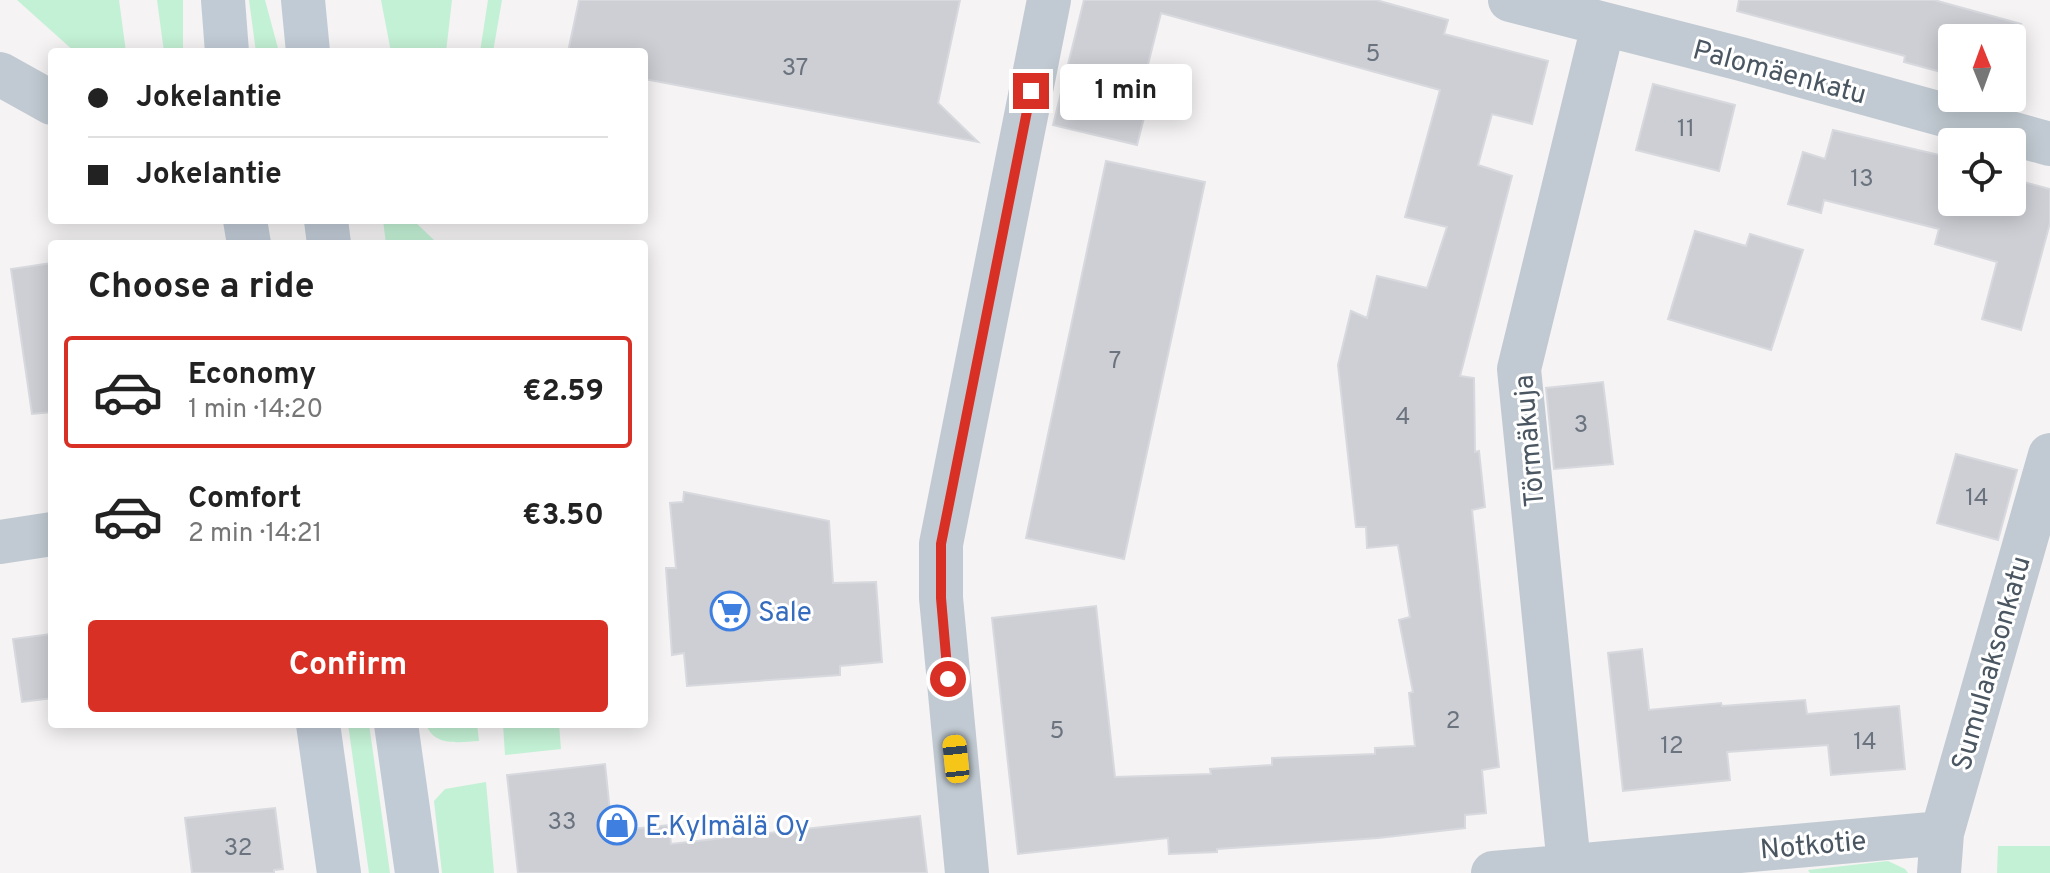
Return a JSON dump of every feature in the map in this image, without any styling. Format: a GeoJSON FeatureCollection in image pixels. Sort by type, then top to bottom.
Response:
{"type":"FeatureCollection","features":[{"type":"Feature","properties":{"kind":"main road"},"geometry":{"type":"LineString","coordinates":[[223,0],[227,48]]}},
{"type":"Feature","properties":{"kind":"main road"},"geometry":{"type":"LineString","coordinates":[[303,0],[308,48]]}},
{"type":"Feature","properties":{"kind":"main road"},"geometry":{"type":"LineString","coordinates":[[319,728],[339,873]]}},
{"type":"Feature","properties":{"kind":"main road"},"geometry":{"type":"LineString","coordinates":[[397,728],[417,873]]}},
{"type":"Feature","properties":{"kind":"street"},"geometry":{"type":"LineString","coordinates":[[967,873],[941,598],[941,544],[1049,0]]}},
{"type":"Feature","properties":{"kind":"street","name":"Palomäenkatu"},"geometry":{"type":"LineString","coordinates":[[1510,0],[1741,59],[2050,144]]}},
{"type":"Feature","properties":{"kind":"street","name":"Törmäkuja"},"geometry":{"type":"LineString","coordinates":[[1569,865],[1519,369],[1603,26]]}},
{"type":"Feature","properties":{"kind":"street"},"geometry":{"type":"LineString","coordinates":[[0,74],[48,101]]}},
{"type":"Feature","properties":{"kind":"street","name":"Sumulaaksonkatu"},"geometry":{"type":"LineString","coordinates":[[1940,853],[2050,455]]}},
{"type":"Feature","properties":{"kind":"street"},"geometry":{"type":"LineString","coordinates":[[0,542],[48,535]]}},
{"type":"Feature","properties":{"kind":"street","name":"Notkotie"},"geometry":{"type":"LineString","coordinates":[[1493,873],[1569,865],[1940,853]]}},
{"type":"Feature","properties":{"kind":"green space"},"geometry":{"type":"Polygon","coordinates":[[[17,0],[119,0],[125,48],[71,48],[17,0]]]}},
{"type":"Feature","properties":{"kind":"green space"},"geometry":{"type":"Polygon","coordinates":[[[157,0],[183,0],[183,48],[163,48],[157,0]]]}},
{"type":"Feature","properties":{"kind":"green space"},"geometry":{"type":"Polygon","coordinates":[[[249,0],[265,0],[278,48],[255,48],[249,0]]]}},
{"type":"Feature","properties":{"kind":"green space"},"geometry":{"type":"Polygon","coordinates":[[[381,0],[452,0],[446,48],[390,48],[381,0]]]}},
{"type":"Feature","properties":{"kind":"green space"},"geometry":{"type":"Polygon","coordinates":[[[488,0],[502,0],[494,48],[481,48],[488,0]]]}},
{"type":"Feature","properties":{"kind":"green space"},"geometry":{"type":"Polygon","coordinates":[[[384,224],[417,224],[434,240],[386,240],[384,224]]]}},
{"type":"Feature","properties":{"kind":"green space"},"geometry":{"type":"Polygon","coordinates":[[[349,728],[370,728],[390,873],[369,873],[349,728]]]}},
{"type":"Feature","properties":{"kind":"green space"},"geometry":{"type":"Polygon","coordinates":[[[428,728],[477,728],[479,741],[448,742],[428,728]]]}},
{"type":"Feature","properties":{"kind":"green space"},"geometry":{"type":"Polygon","coordinates":[[[503,728],[559,728],[561,749],[505,755],[503,728]]]}},
{"type":"Feature","properties":{"kind":"green space"},"geometry":{"type":"Polygon","coordinates":[[[486,782],[494,873],[442,873],[434,801],[445,789],[486,782]]]}},
{"type":"Feature","properties":{"kind":"green space"},"geometry":{"type":"Polygon","coordinates":[[[1998,846],[2050,846],[2050,873],[1997,873],[1998,846]]]}},
{"type":"Feature","properties":{"kind":"green space"},"geometry":{"type":"Polygon","coordinates":[[[1888,861],[1908,873],[1810,873],[1808,870],[1888,861]]]}},
{"type":"Feature","properties":{"kind":"building"},"geometry":{"type":"Polygon","coordinates":[[[579,0],[960,0],[938,103],[978,142],[648,80],[648,48],[569,48],[579,0]]]}},
{"type":"Feature","properties":{"kind":"building"},"geometry":{"type":"Polygon","coordinates":[[[1084,0],[1376,0],[1448,20],[1444,34],[1548,61],[1532,124],[1492,114],[1478,165],[1512,176],[1460,376],[1474,378],[1475,452],[1479,451],[1485,507],[1472,510],[1499,767],[1482,770],[1486,813],[1465,815],[1465,828],[1378,838],[1217,849],[1217,852],[1169,854],[1168,838],[1018,854],[992,618],[1096,606],[1115,777],[1211,774],[1210,769],[1272,765],[1272,758],[1375,754],[1375,748],[1415,746],[1409,693],[1413,692],[1399,620],[1410,617],[1398,545],[1367,548],[1366,527],[1356,527],[1338,365],[1351,311],[1367,318],[1377,276],[1427,288],[1447,227],[1405,217],[1440,90],[1161,13],[1139,100],[1148,102],[1137,145],[1053,125],[1084,0]]]}},
{"type":"Feature","properties":{"kind":"building"},"geometry":{"type":"Polygon","coordinates":[[[1739,0],[1934,0],[2021,24],[1938,24],[1938,71],[1904,62],[1905,56],[1737,11],[1739,0]]]}},
{"type":"Feature","properties":{"kind":"building"},"geometry":{"type":"Polygon","coordinates":[[[1653,84],[1735,105],[1719,171],[1636,150],[1653,84]]]}},
{"type":"Feature","properties":{"kind":"building"},"geometry":{"type":"Polygon","coordinates":[[[1833,130],[1938,155],[1938,216],[2026,216],[2026,183],[2050,189],[2050,223],[2021,330],[1982,319],[1997,262],[1935,244],[1939,229],[1824,200],[1821,213],[1788,204],[1803,152],[1825,159],[1833,130]]]}},
{"type":"Feature","properties":{"kind":"building"},"geometry":{"type":"Polygon","coordinates":[[[1106,161],[1205,182],[1124,559],[1026,538],[1106,161]]]}},
{"type":"Feature","properties":{"kind":"building"},"geometry":{"type":"Polygon","coordinates":[[[1695,231],[1746,246],[1750,234],[1803,250],[1771,350],[1668,319],[1695,231]]]}},
{"type":"Feature","properties":{"kind":"building"},"geometry":{"type":"Polygon","coordinates":[[[48,264],[48,412],[32,414],[11,269],[48,264]]]}},
{"type":"Feature","properties":{"kind":"building"},"geometry":{"type":"Polygon","coordinates":[[[1603,382],[1613,464],[1554,469],[1546,388],[1603,382]]]}},
{"type":"Feature","properties":{"kind":"building"},"geometry":{"type":"Polygon","coordinates":[[[1956,454],[2017,470],[1998,540],[1937,523],[1956,454]]]}},
{"type":"Feature","properties":{"kind":"building"},"geometry":{"type":"Polygon","coordinates":[[[684,492],[829,521],[833,583],[876,582],[882,662],[840,666],[840,675],[687,686],[684,653],[672,655],[666,568],[676,568],[670,503],[683,502],[684,492]]]}},
{"type":"Feature","properties":{"kind":"building"},"geometry":{"type":"Polygon","coordinates":[[[48,635],[48,699],[22,702],[13,639],[48,635]]]}},
{"type":"Feature","properties":{"kind":"building"},"geometry":{"type":"Polygon","coordinates":[[[1642,649],[1649,710],[1805,700],[1807,714],[1899,706],[1905,769],[1831,775],[1828,745],[1727,752],[1730,780],[1623,791],[1608,653],[1642,649]]]}},
{"type":"Feature","properties":{"kind":"building"},"geometry":{"type":"Polygon","coordinates":[[[605,764],[612,831],[669,825],[671,844],[920,816],[927,873],[518,873],[507,775],[605,764]]]}},
{"type":"Feature","properties":{"kind":"building"},"geometry":{"type":"Polygon","coordinates":[[[275,808],[283,869],[274,870],[274,873],[192,873],[185,818],[275,808]]]}},
{"type":"Feature","properties":{"kind":"place","name":"Sale"},"geometry":{"type":"Point","coordinates":[730,611]}},
{"type":"Feature","properties":{"kind":"place","name":"E.Kylmälä Oy"},"geometry":{"type":"Point","coordinates":[617,825]}},
{"type":"Feature","properties":{"kind":"route"},"geometry":{"type":"LineString","coordinates":[[948,679],[941,598],[941,544],[1031,91]]}}]}
